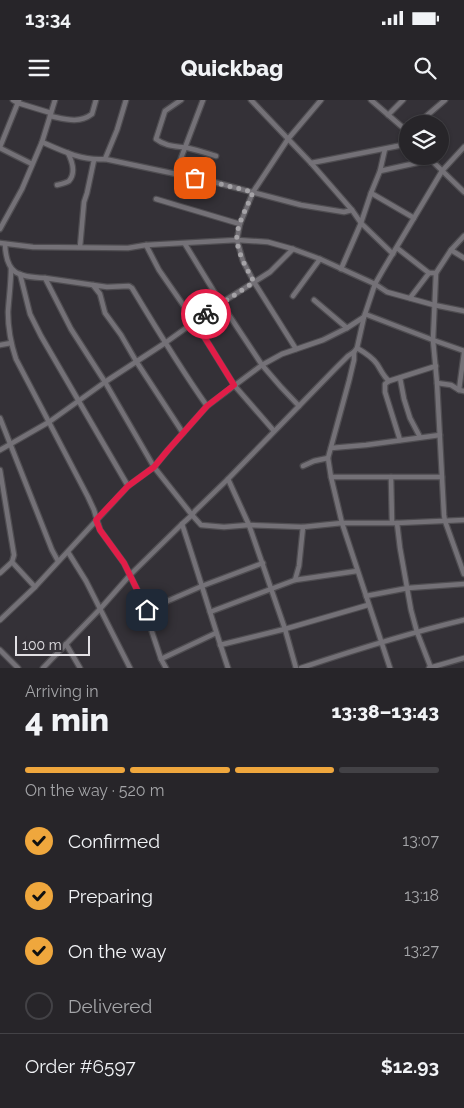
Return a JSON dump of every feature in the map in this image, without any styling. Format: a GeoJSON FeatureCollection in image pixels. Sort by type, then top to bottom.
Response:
{"type":"FeatureCollection","features":[{"type":"Feature","properties":{"kind":"street"},"geometry":{"type":"LineString","coordinates":[[0,229],[22,190],[42,142],[56,100]]}},
{"type":"Feature","properties":{"kind":"street"},"geometry":{"type":"LineString","coordinates":[[32,164],[0,148],[17,101],[51,115],[75,121],[92,114],[96,100]]}},
{"type":"Feature","properties":{"kind":"street"},"geometry":{"type":"LineString","coordinates":[[105,159],[117,130],[126,100]]}},
{"type":"Feature","properties":{"kind":"street"},"geometry":{"type":"LineString","coordinates":[[181,100],[165,111],[156,139],[173,147],[216,156]]}},
{"type":"Feature","properties":{"kind":"street"},"geometry":{"type":"LineString","coordinates":[[175,174],[203,100]]}},
{"type":"Feature","properties":{"kind":"street"},"geometry":{"type":"LineString","coordinates":[[251,100],[311,163],[361,223],[393,254]]}},
{"type":"Feature","properties":{"kind":"street"},"geometry":{"type":"LineString","coordinates":[[296,349],[254,282],[243,261],[237,240],[240,224],[253,192],[288,139],[321,100]]}},
{"type":"Feature","properties":{"kind":"street"},"geometry":{"type":"LineString","coordinates":[[371,100],[399,125]]}},
{"type":"Feature","properties":{"kind":"street"},"geometry":{"type":"LineString","coordinates":[[388,115],[403,100]]}},
{"type":"Feature","properties":{"kind":"street"},"geometry":{"type":"LineString","coordinates":[[428,115],[445,100]]}},
{"type":"Feature","properties":{"kind":"street"},"geometry":{"type":"LineString","coordinates":[[42,142],[68,153],[94,160],[105,159],[214,182],[301,205],[344,212],[352,210]]}},
{"type":"Feature","properties":{"kind":"street"},"geometry":{"type":"LineString","coordinates":[[311,163],[399,146]]}},
{"type":"Feature","properties":{"kind":"street"},"geometry":{"type":"LineString","coordinates":[[390,668],[342,523],[328,458],[364,316],[375,284],[442,171],[464,148]]}},
{"type":"Feature","properties":{"kind":"street"},"geometry":{"type":"LineString","coordinates":[[341,268],[361,223],[380,171],[385,149]]}},
{"type":"Feature","properties":{"kind":"street"},"geometry":{"type":"LineString","coordinates":[[68,153],[73,166]]}},
{"type":"Feature","properties":{"kind":"street"},"geometry":{"type":"LineString","coordinates":[[57,184],[70,180],[73,166],[80,156]]}},
{"type":"Feature","properties":{"kind":"street"},"geometry":{"type":"LineString","coordinates":[[80,247],[84,202],[94,160]]}},
{"type":"Feature","properties":{"kind":"street"},"geometry":{"type":"LineString","coordinates":[[380,171],[403,165]]}},
{"type":"Feature","properties":{"kind":"street"},"geometry":{"type":"LineString","coordinates":[[436,165],[464,192]]}},
{"type":"Feature","properties":{"kind":"street"},"geometry":{"type":"LineString","coordinates":[[371,193],[414,218]]}},
{"type":"Feature","properties":{"kind":"street"},"geometry":{"type":"LineString","coordinates":[[156,199],[240,224]]}},
{"type":"Feature","properties":{"kind":"street"},"geometry":{"type":"LineString","coordinates":[[464,236],[451,250],[436,273],[433,340],[445,521],[464,574]]}},
{"type":"Feature","properties":{"kind":"street"},"geometry":{"type":"LineString","coordinates":[[207,406],[165,343],[132,288],[129,286],[107,287],[33,278],[20,274],[15,272],[8,263],[2,244],[33,247],[128,248],[237,240],[268,242],[320,259],[375,284],[387,292],[464,311]]}},
{"type":"Feature","properties":{"kind":"street"},"geometry":{"type":"LineString","coordinates":[[185,244],[262,365],[299,406]]}},
{"type":"Feature","properties":{"kind":"street"},"geometry":{"type":"LineString","coordinates":[[146,246],[155,264],[195,322],[234,385],[274,432]]}},
{"type":"Feature","properties":{"kind":"street"},"geometry":{"type":"LineString","coordinates":[[397,248],[429,272],[436,273]]}},
{"type":"Feature","properties":{"kind":"street"},"geometry":{"type":"LineString","coordinates":[[0,450],[49,422],[221,303],[270,272],[293,249]]}},
{"type":"Feature","properties":{"kind":"street"},"geometry":{"type":"LineString","coordinates":[[451,250],[464,258]]}},
{"type":"Feature","properties":{"kind":"street"},"geometry":{"type":"LineString","coordinates":[[293,296],[320,259]]}},
{"type":"Feature","properties":{"kind":"street"},"geometry":{"type":"LineString","coordinates":[[11,268],[8,313],[11,343],[16,359],[94,510],[100,530],[124,563],[147,610],[152,632],[166,668]]}},
{"type":"Feature","properties":{"kind":"street"},"geometry":{"type":"LineString","coordinates":[[410,298],[429,272]]}},
{"type":"Feature","properties":{"kind":"street"},"geometry":{"type":"LineString","coordinates":[[20,274],[30,314],[61,373],[128,486]]}},
{"type":"Feature","properties":{"kind":"street"},"geometry":{"type":"LineString","coordinates":[[45,278],[71,329],[105,382],[154,467],[201,525],[224,527],[249,525],[303,526],[342,523],[464,520]]}},
{"type":"Feature","properties":{"kind":"street"},"geometry":{"type":"LineString","coordinates":[[93,285],[100,294],[105,313],[183,433]]}},
{"type":"Feature","properties":{"kind":"street"},"geometry":{"type":"LineString","coordinates":[[314,300],[347,328]]}},
{"type":"Feature","properties":{"kind":"street"},"geometry":{"type":"LineString","coordinates":[[0,620],[35,587],[128,486],[154,467],[207,406],[262,365],[282,354],[323,340],[347,328],[364,316]]}},
{"type":"Feature","properties":{"kind":"street"},"geometry":{"type":"LineString","coordinates":[[364,316],[464,352],[462,391],[451,385],[437,383]]}},
{"type":"Feature","properties":{"kind":"street"},"geometry":{"type":"LineString","coordinates":[[0,346],[11,343]]}},
{"type":"Feature","properties":{"kind":"street"},"geometry":{"type":"LineString","coordinates":[[356,350],[366,354],[375,362],[389,381]]}},
{"type":"Feature","properties":{"kind":"street"},"geometry":{"type":"LineString","coordinates":[[43,668],[130,575],[192,516],[194,511],[356,350]]}},
{"type":"Feature","properties":{"kind":"street"},"geometry":{"type":"LineString","coordinates":[[400,440],[385,392],[385,384],[436,366]]}},
{"type":"Feature","properties":{"kind":"street"},"geometry":{"type":"LineString","coordinates":[[400,378],[410,418],[420,437]]}},
{"type":"Feature","properties":{"kind":"street"},"geometry":{"type":"LineString","coordinates":[[0,418],[58,561]]}},
{"type":"Feature","properties":{"kind":"street"},"geometry":{"type":"LineString","coordinates":[[331,448],[440,435]]}},
{"type":"Feature","properties":{"kind":"street"},"geometry":{"type":"LineString","coordinates":[[303,466],[328,458]]}},
{"type":"Feature","properties":{"kind":"street"},"geometry":{"type":"LineString","coordinates":[[0,470],[14,556],[12,562],[1,569]]}},
{"type":"Feature","properties":{"kind":"street"},"geometry":{"type":"LineString","coordinates":[[391,477],[394,523],[411,610],[430,668],[464,658]]}},
{"type":"Feature","properties":{"kind":"street"},"geometry":{"type":"LineString","coordinates":[[331,478],[442,477]]}},
{"type":"Feature","properties":{"kind":"street"},"geometry":{"type":"LineString","coordinates":[[228,479],[249,525],[296,668]]}},
{"type":"Feature","properties":{"kind":"street"},"geometry":{"type":"LineString","coordinates":[[182,524],[228,668]]}},
{"type":"Feature","properties":{"kind":"street"},"geometry":{"type":"LineString","coordinates":[[295,580],[299,566],[303,526]]}},
{"type":"Feature","properties":{"kind":"street"},"geometry":{"type":"LineString","coordinates":[[68,552],[86,581],[130,668]]}},
{"type":"Feature","properties":{"kind":"street"},"geometry":{"type":"LineString","coordinates":[[12,562],[35,587]]}},
{"type":"Feature","properties":{"kind":"street"},"geometry":{"type":"LineString","coordinates":[[147,610],[262,563]]}},
{"type":"Feature","properties":{"kind":"street"},"geometry":{"type":"LineString","coordinates":[[210,612],[295,580],[357,571]]}},
{"type":"Feature","properties":{"kind":"street"},"geometry":{"type":"LineString","coordinates":[[366,596],[408,588],[464,584]]}},
{"type":"Feature","properties":{"kind":"street"},"geometry":{"type":"LineString","coordinates":[[220,645],[285,630],[368,605]]}},
{"type":"Feature","properties":{"kind":"street"},"geometry":{"type":"LineString","coordinates":[[301,668],[381,642],[464,620]]}},
{"type":"Feature","properties":{"kind":"street"},"geometry":{"type":"LineString","coordinates":[[161,659],[216,633]]}},
{"type":"Feature","properties":{"kind":"street"},"geometry":{"type":"LineString","coordinates":[[66,644],[80,668]]}},
{"type":"Feature","properties":{"kind":"street"},"geometry":{"type":"LineString","coordinates":[[0,650],[18,668]]}},
{"type":"Feature","properties":{"kind":"way so far"},"geometry":{"type":"LineString","coordinates":[[195,178],[253,192],[240,224],[237,240],[243,261],[254,282],[206,314]]}},
{"type":"Feature","properties":{"kind":"route"},"geometry":{"type":"LineString","coordinates":[[147,610],[124,563],[100,530],[96,520],[128,486],[154,467],[207,406],[234,385],[195,322],[206,314]]}}]}
